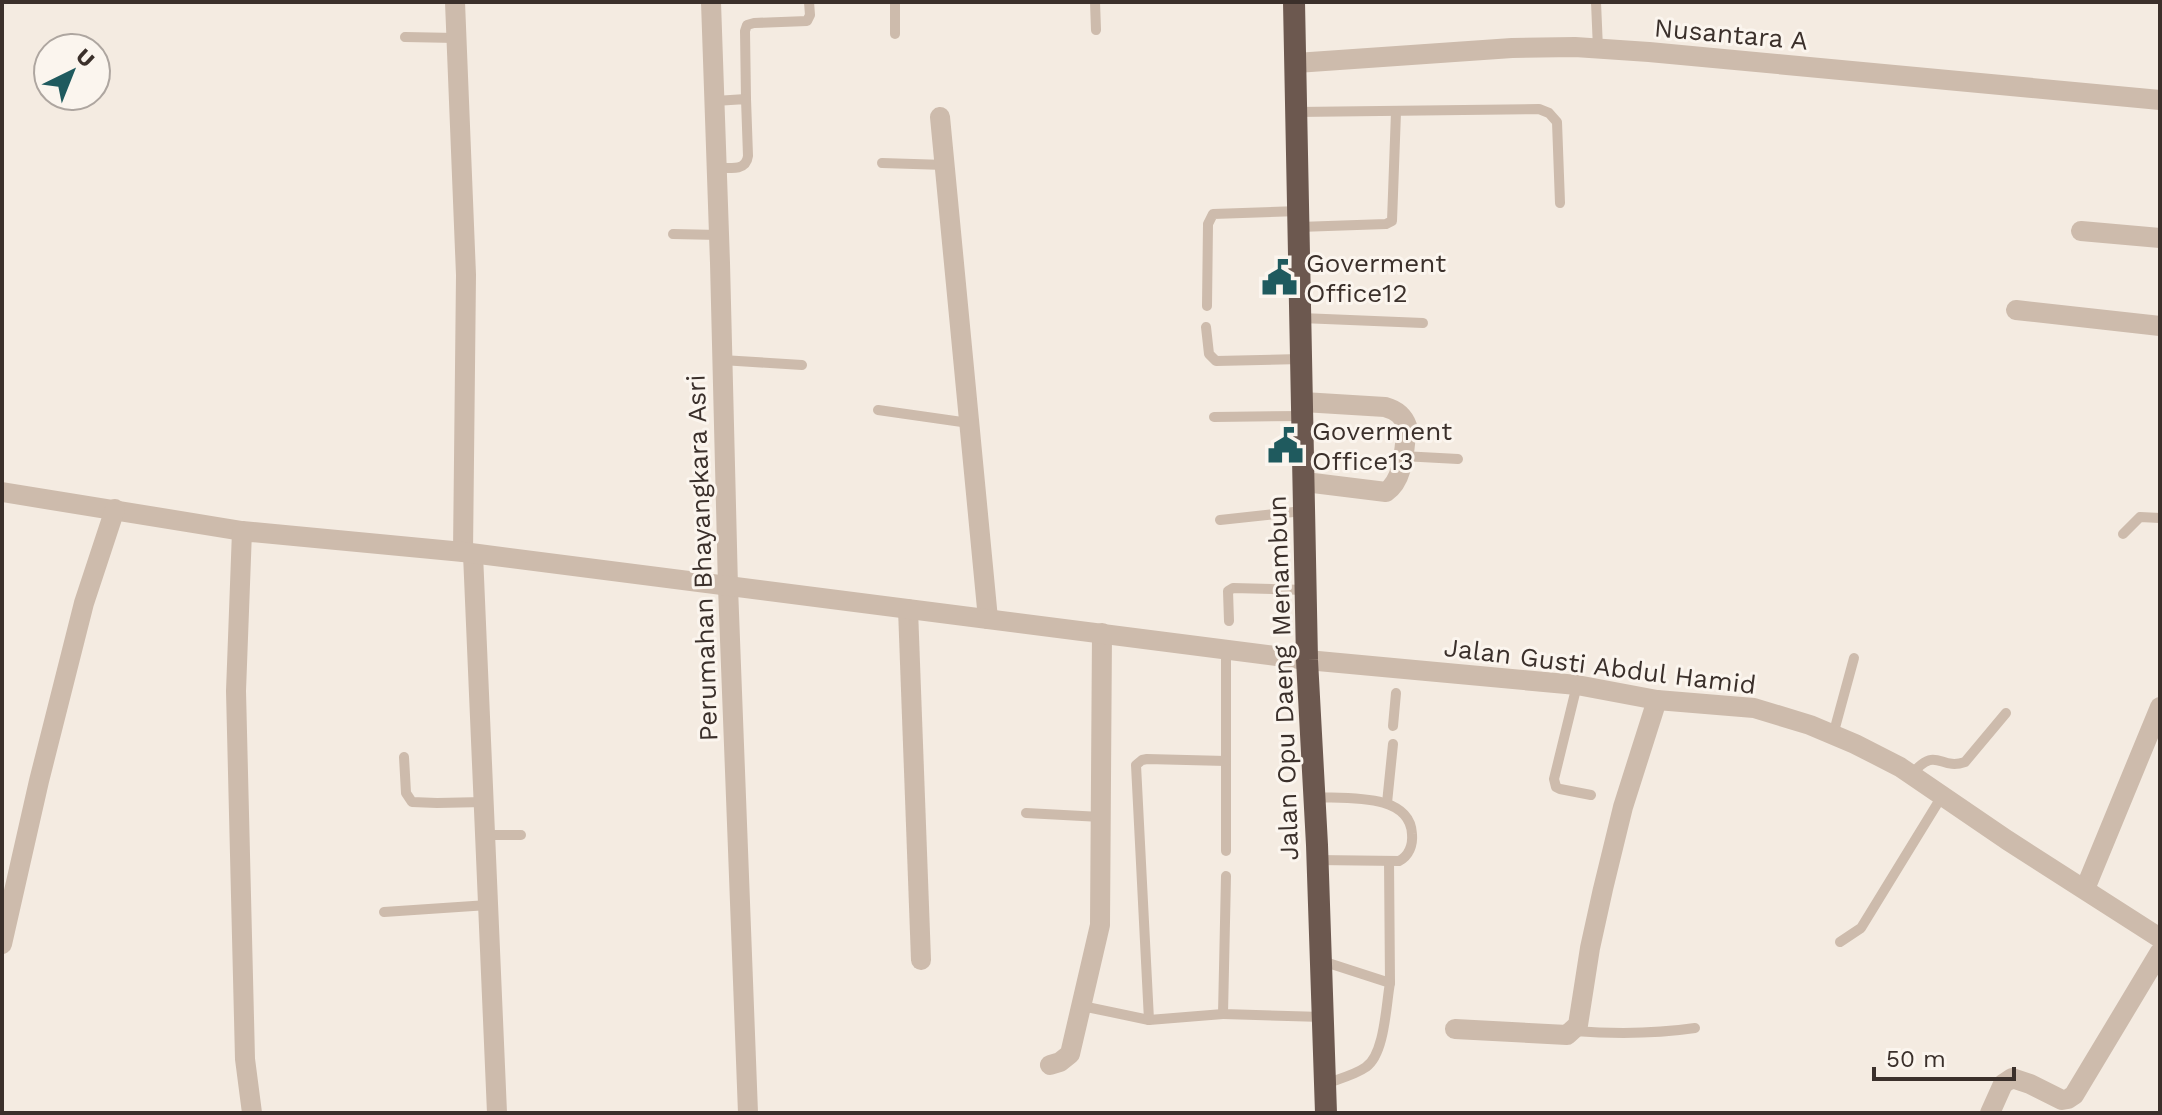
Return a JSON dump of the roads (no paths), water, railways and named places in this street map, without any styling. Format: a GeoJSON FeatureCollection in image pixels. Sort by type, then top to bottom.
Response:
{"type":"FeatureCollection","features":[{"type":"Feature","properties":{"kind":"highway","name":"Jalan Opu Daeng Menambun"},"geometry":{"type":"LineString","coordinates":[[1294,2],[1307,660],[1326,1113]]}},
{"type":"Feature","properties":{"kind":"street"},"geometry":{"type":"LineString","coordinates":[[455,2],[466,275],[468,553],[484,802],[497,1113]]}},
{"type":"Feature","properties":{"kind":"street","name":"Perumahan Bhayangkara Asri"},"geometry":{"type":"LineString","coordinates":[[711,2],[728,587],[748,1113]]}},
{"type":"Feature","properties":{"kind":"street","name":"Nusantara A"},"geometry":{"type":"LineString","coordinates":[[1296,63],[1512,48],[1598,49],[2160,100]]}},
{"type":"Feature","properties":{"kind":"street"},"geometry":{"type":"LineString","coordinates":[[940,117],[988,619]]}},
{"type":"Feature","properties":{"kind":"street"},"geometry":{"type":"LineString","coordinates":[[2081,231],[2160,238]]}},
{"type":"Feature","properties":{"kind":"street"},"geometry":{"type":"LineString","coordinates":[[2016,310],[2160,326]]}},
{"type":"Feature","properties":{"kind":"street"},"geometry":{"type":"LineString","coordinates":[[1304,409],[1385,407],[1395,409],[1407,426],[1399,477],[1394,487],[1386,492],[1305,482]]}},
{"type":"Feature","properties":{"kind":"street","name":"Jalan Gusti Abdul Hamid"},"geometry":{"type":"LineString","coordinates":[[2,492],[242,531],[468,553],[1307,660],[1577,685],[1657,700],[1754,708],[1810,725],[1855,744],[1911,775],[2160,938]]}},
{"type":"Feature","properties":{"kind":"street"},"geometry":{"type":"LineString","coordinates":[[2,944],[84,603],[115,509]]}},
{"type":"Feature","properties":{"kind":"street"},"geometry":{"type":"LineString","coordinates":[[242,531],[237,705],[245,1059],[252,1113]]}},
{"type":"Feature","properties":{"kind":"street"},"geometry":{"type":"LineString","coordinates":[[908,609],[921,960]]}},
{"type":"Feature","properties":{"kind":"street"},"geometry":{"type":"LineString","coordinates":[[1050,1065],[1070,1054],[1100,925],[1102,633]]}},
{"type":"Feature","properties":{"kind":"street"},"geometry":{"type":"LineString","coordinates":[[1455,1029],[1567,1035],[1574,1031],[1580,1019],[1590,948],[1623,807],[1657,700]]}},
{"type":"Feature","properties":{"kind":"street"},"geometry":{"type":"LineString","coordinates":[[2085,889],[2160,707]]}},
{"type":"Feature","properties":{"kind":"street"},"geometry":{"type":"LineString","coordinates":[[1990,1113],[2003,1084],[2012,1078],[2062,1100],[2074,1095],[2160,952]]}},
{"type":"Feature","properties":{"kind":"lane"},"geometry":{"type":"LineString","coordinates":[[717,167],[738,168],[747,162],[747,25],[807,21],[809,2]]}},
{"type":"Feature","properties":{"kind":"lane"},"geometry":{"type":"LineString","coordinates":[[895,2],[895,34]]}},
{"type":"Feature","properties":{"kind":"lane"},"geometry":{"type":"LineString","coordinates":[[1095,2],[1096,30]]}},
{"type":"Feature","properties":{"kind":"lane"},"geometry":{"type":"LineString","coordinates":[[1596,2],[1598,49]]}},
{"type":"Feature","properties":{"kind":"lane"},"geometry":{"type":"LineString","coordinates":[[405,37],[456,38]]}},
{"type":"Feature","properties":{"kind":"lane"},"geometry":{"type":"LineString","coordinates":[[715,101],[746,99]]}},
{"type":"Feature","properties":{"kind":"lane"},"geometry":{"type":"LineString","coordinates":[[1297,112],[1539,109],[1549,113],[1557,122],[1560,203]]}},
{"type":"Feature","properties":{"kind":"lane"},"geometry":{"type":"LineString","coordinates":[[1207,306],[1208,224],[1213,214],[1386,224],[1392,221],[1396,112]]}},
{"type":"Feature","properties":{"kind":"lane"},"geometry":{"type":"LineString","coordinates":[[882,163],[945,165]]}},
{"type":"Feature","properties":{"kind":"lane"},"geometry":{"type":"LineString","coordinates":[[673,234],[719,235]]}},
{"type":"Feature","properties":{"kind":"lane"},"geometry":{"type":"LineString","coordinates":[[1301,318],[1423,323]]}},
{"type":"Feature","properties":{"kind":"lane"},"geometry":{"type":"LineString","coordinates":[[1206,327],[1209,354],[1216,361],[1302,359]]}},
{"type":"Feature","properties":{"kind":"lane"},"geometry":{"type":"LineString","coordinates":[[722,360],[802,365]]}},
{"type":"Feature","properties":{"kind":"lane"},"geometry":{"type":"LineString","coordinates":[[1214,417],[1304,409]]}},
{"type":"Feature","properties":{"kind":"lane"},"geometry":{"type":"LineString","coordinates":[[878,410],[969,423]]}},
{"type":"Feature","properties":{"kind":"lane"},"geometry":{"type":"LineString","coordinates":[[1402,456],[1458,459]]}},
{"type":"Feature","properties":{"kind":"lane"},"geometry":{"type":"LineString","coordinates":[[1220,520],[1305,510]]}},
{"type":"Feature","properties":{"kind":"lane"},"geometry":{"type":"LineString","coordinates":[[2123,534],[2140,517],[2160,518]]}},
{"type":"Feature","properties":{"kind":"lane"},"geometry":{"type":"LineString","coordinates":[[1229,621],[1228,591],[1233,588],[1306,590]]}},
{"type":"Feature","properties":{"kind":"lane"},"geometry":{"type":"LineString","coordinates":[[1226,649],[1226,851]]}},
{"type":"Feature","properties":{"kind":"lane"},"geometry":{"type":"LineString","coordinates":[[1833,735],[1854,658]]}},
{"type":"Feature","properties":{"kind":"lane"},"geometry":{"type":"LineString","coordinates":[[1577,685],[1554,779],[1556,787],[1560,789],[1591,795]]}},
{"type":"Feature","properties":{"kind":"lane"},"geometry":{"type":"LineString","coordinates":[[1393,726],[1396,693]]}},
{"type":"Feature","properties":{"kind":"lane"},"geometry":{"type":"LineString","coordinates":[[1911,775],[1922,762],[1930,759],[1959,764],[1965,762],[2006,713]]}},
{"type":"Feature","properties":{"kind":"lane"},"geometry":{"type":"LineString","coordinates":[[1387,803],[1393,744]]}},
{"type":"Feature","properties":{"kind":"lane"},"geometry":{"type":"LineString","coordinates":[[404,757],[406,793],[412,802],[484,802]]}},
{"type":"Feature","properties":{"kind":"lane"},"geometry":{"type":"LineString","coordinates":[[1149,1020],[1136,765],[1147,759],[1226,761]]}},
{"type":"Feature","properties":{"kind":"lane"},"geometry":{"type":"LineString","coordinates":[[1840,942],[1861,928],[1942,796]]}},
{"type":"Feature","properties":{"kind":"lane"},"geometry":{"type":"LineString","coordinates":[[1314,797],[1387,803],[1402,811],[1409,820],[1412,834],[1405,858],[1399,861],[1317,860]]}},
{"type":"Feature","properties":{"kind":"lane"},"geometry":{"type":"LineString","coordinates":[[1026,813],[1101,817]]}},
{"type":"Feature","properties":{"kind":"lane"},"geometry":{"type":"LineString","coordinates":[[485,835],[521,835]]}},
{"type":"Feature","properties":{"kind":"lane"},"geometry":{"type":"LineString","coordinates":[[1325,1084],[1367,1067],[1379,1047],[1390,983],[1389,861]]}},
{"type":"Feature","properties":{"kind":"lane"},"geometry":{"type":"LineString","coordinates":[[1223,1014],[1226,876]]}},
{"type":"Feature","properties":{"kind":"lane"},"geometry":{"type":"LineString","coordinates":[[384,912],[488,905]]}},
{"type":"Feature","properties":{"kind":"lane"},"geometry":{"type":"LineString","coordinates":[[1321,960],[1390,983]]}},
{"type":"Feature","properties":{"kind":"lane"},"geometry":{"type":"LineString","coordinates":[[1082,1006],[1149,1020],[1223,1014],[1323,1017]]}},
{"type":"Feature","properties":{"kind":"lane"},"geometry":{"type":"LineString","coordinates":[[1574,1031],[1632,1034],[1695,1028]]}},
{"type":"Feature","properties":{"kind":"place","name":"Goverment Office12"},"geometry":{"type":"Point","coordinates":[1280,278]}},
{"type":"Feature","properties":{"kind":"place","name":"Goverment Office13"},"geometry":{"type":"Point","coordinates":[1286,446]}}]}
